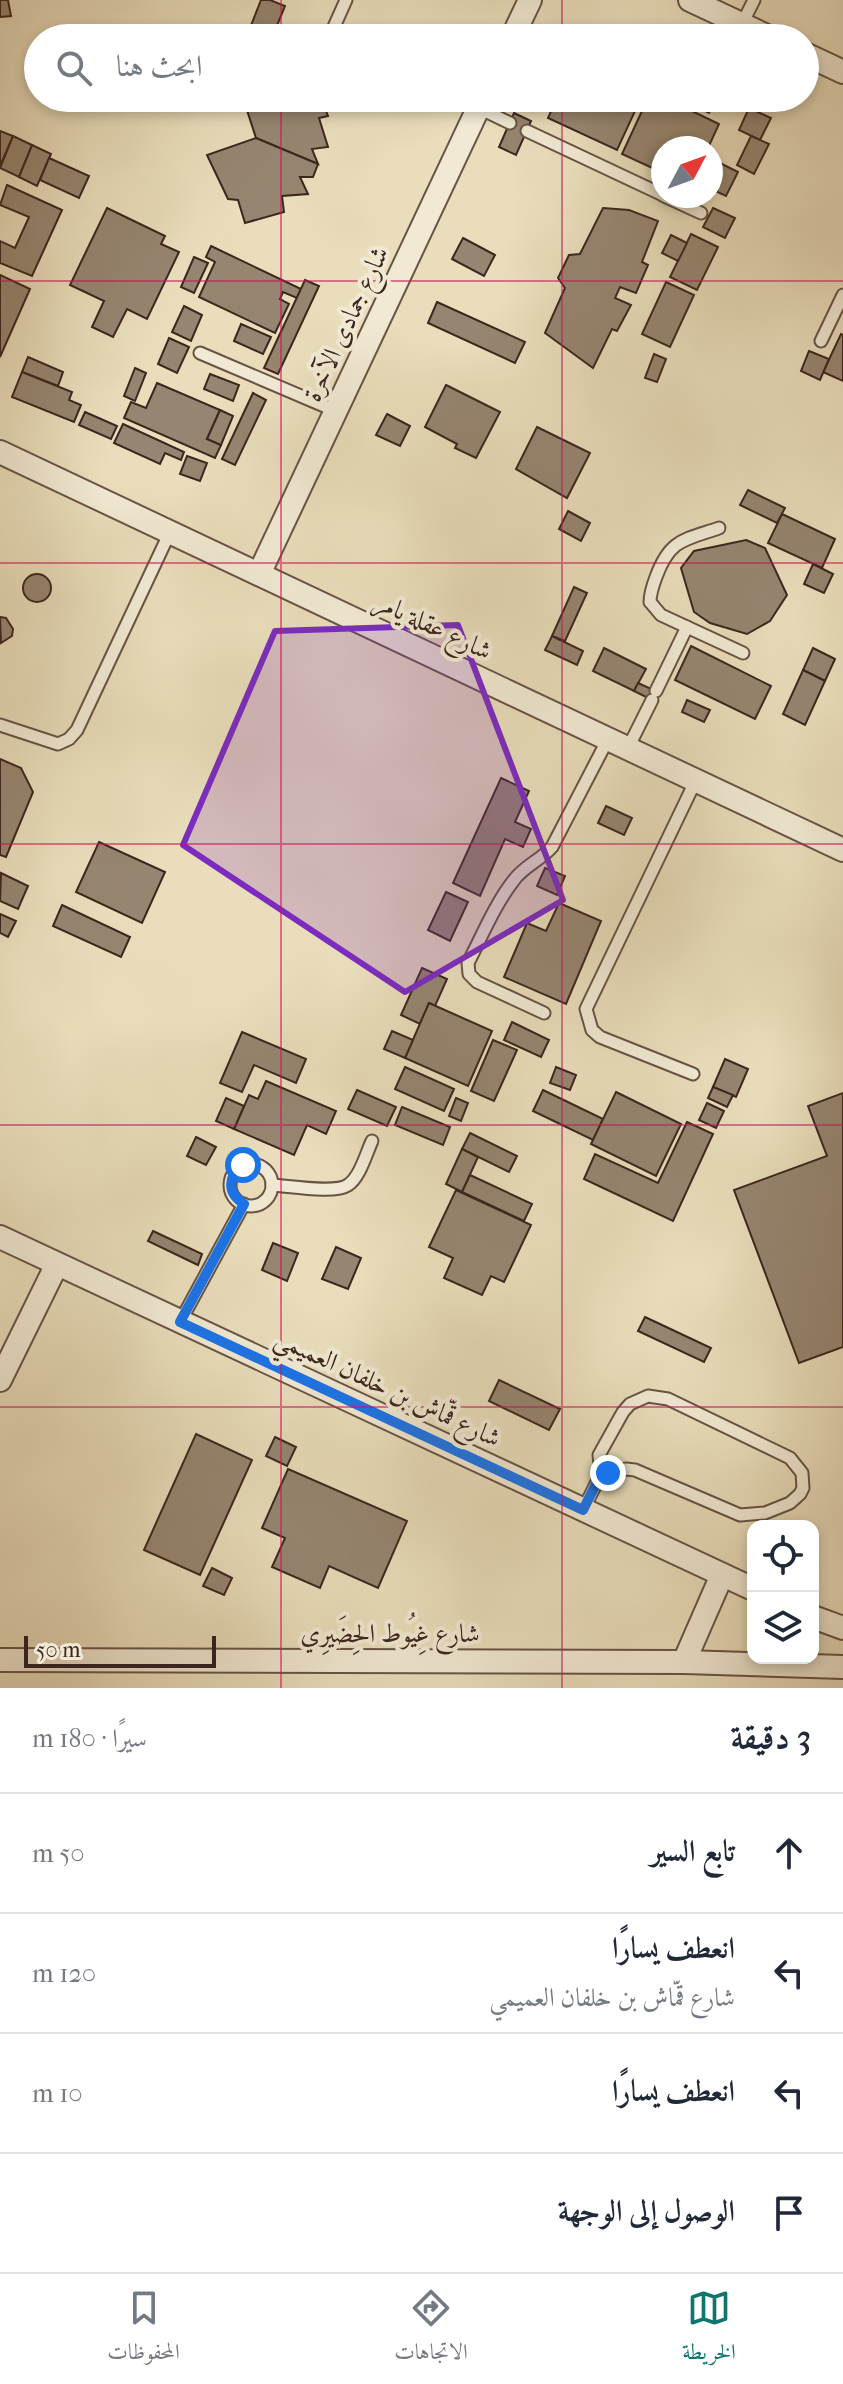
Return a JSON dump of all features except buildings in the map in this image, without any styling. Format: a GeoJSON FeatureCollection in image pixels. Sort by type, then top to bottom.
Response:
{"type":"FeatureCollection","features":[{"type":"Feature","properties":{"kind":"street"},"geometry":{"type":"LineString","coordinates":[[519,24],[530,0]]}},
{"type":"Feature","properties":{"kind":"street"},"geometry":{"type":"LineString","coordinates":[[690,0],[742,24]]}},
{"type":"Feature","properties":{"kind":"street"},"geometry":{"type":"LineString","coordinates":[[819,61],[843,72]]}},
{"type":"Feature","properties":{"kind":"street","name":"شارع جمادى الآخرة"},"geometry":{"type":"LineString","coordinates":[[259,574],[477,112]]}},
{"type":"Feature","properties":{"kind":"street","name":"شارع عقلة يامر"},"geometry":{"type":"LineString","coordinates":[[0,452],[843,850]]}},
{"type":"Feature","properties":{"kind":"street","name":"شارع قمّاش بن خلفان العميمي"},"geometry":{"type":"LineString","coordinates":[[0,1237],[747,1586]]}},
{"type":"Feature","properties":{"kind":"street"},"geometry":{"type":"LineString","coordinates":[[0,1380],[57,1264]]}},
{"type":"Feature","properties":{"kind":"street"},"geometry":{"type":"LineString","coordinates":[[684,1662],[722,1575]]}},
{"type":"Feature","properties":{"kind":"street"},"geometry":{"type":"LineString","coordinates":[[819,1619],[843,1628]]}},
{"type":"Feature","properties":{"kind":"street","name":"شارع غِيُوط الحِضَيرِي"},"geometry":{"type":"LineString","coordinates":[[0,1660],[684,1662],[843,1667]]}},
{"type":"Feature","properties":{"kind":"lane"},"geometry":{"type":"LineString","coordinates":[[335,24],[346,0]]}},
{"type":"Feature","properties":{"kind":"lane"},"geometry":{"type":"LineString","coordinates":[[742,24],[754,0]]}},
{"type":"Feature","properties":{"kind":"lane"},"geometry":{"type":"LineString","coordinates":[[494,112],[510,123]]}},
{"type":"Feature","properties":{"kind":"lane"},"geometry":{"type":"LineString","coordinates":[[527,131],[651,190]]}},
{"type":"Feature","properties":{"kind":"lane"},"geometry":{"type":"LineString","coordinates":[[690,208],[701,213]]}},
{"type":"Feature","properties":{"kind":"lane"},"geometry":{"type":"LineString","coordinates":[[821,341],[843,295]]}},
{"type":"Feature","properties":{"kind":"lane"},"geometry":{"type":"LineString","coordinates":[[200,353],[336,411]]}},
{"type":"Feature","properties":{"kind":"lane"},"geometry":{"type":"LineString","coordinates":[[719,528],[671,548],[662,560],[651,589],[650,602],[656,612],[743,653]]}},
{"type":"Feature","properties":{"kind":"lane"},"geometry":{"type":"LineString","coordinates":[[0,725],[58,744],[69,739],[77,730],[170,532]]}},
{"type":"Feature","properties":{"kind":"lane"},"geometry":{"type":"LineString","coordinates":[[544,1013],[477,982],[469,974],[468,963],[510,885],[523,870],[552,847],[618,744],[654,695],[687,627]]}},
{"type":"Feature","properties":{"kind":"lane"},"geometry":{"type":"LineString","coordinates":[[693,1074],[600,1037],[592,1030],[586,1009],[696,780]]}},
{"type":"Feature","properties":{"kind":"lane"},"geometry":{"type":"LineString","coordinates":[[272,1185],[334,1189],[348,1185],[358,1172],[372,1141]]}},
{"type":"Feature","properties":{"kind":"lane"},"geometry":{"type":"LineString","coordinates":[[243,1165],[259,1165],[271,1176],[271,1193],[260,1204],[244,1204],[232,1193],[232,1176],[243,1165]]}},
{"type":"Feature","properties":{"kind":"lane"},"geometry":{"type":"LineString","coordinates":[[180,1322],[244,1204]]}},
{"type":"Feature","properties":{"kind":"lane"},"geometry":{"type":"LineString","coordinates":[[583,1510],[601,1474],[599,1455],[623,1412],[638,1400],[658,1396],[780,1452],[797,1465],[803,1480],[800,1494],[790,1503],[749,1516],[731,1512],[635,1470],[601,1474]]}},
{"type":"Feature","properties":{"kind":"highlighted area"},"geometry":{"type":"Polygon","coordinates":[[[458,625],[563,900],[405,992],[183,845],[275,631],[458,625]]]}},
{"type":"Feature","properties":{"kind":"route"},"geometry":{"type":"LineString","coordinates":[[243,1165],[232,1176],[230,1185],[237,1200],[244,1204],[180,1322],[583,1510],[601,1474],[608,1473]]}}]}
